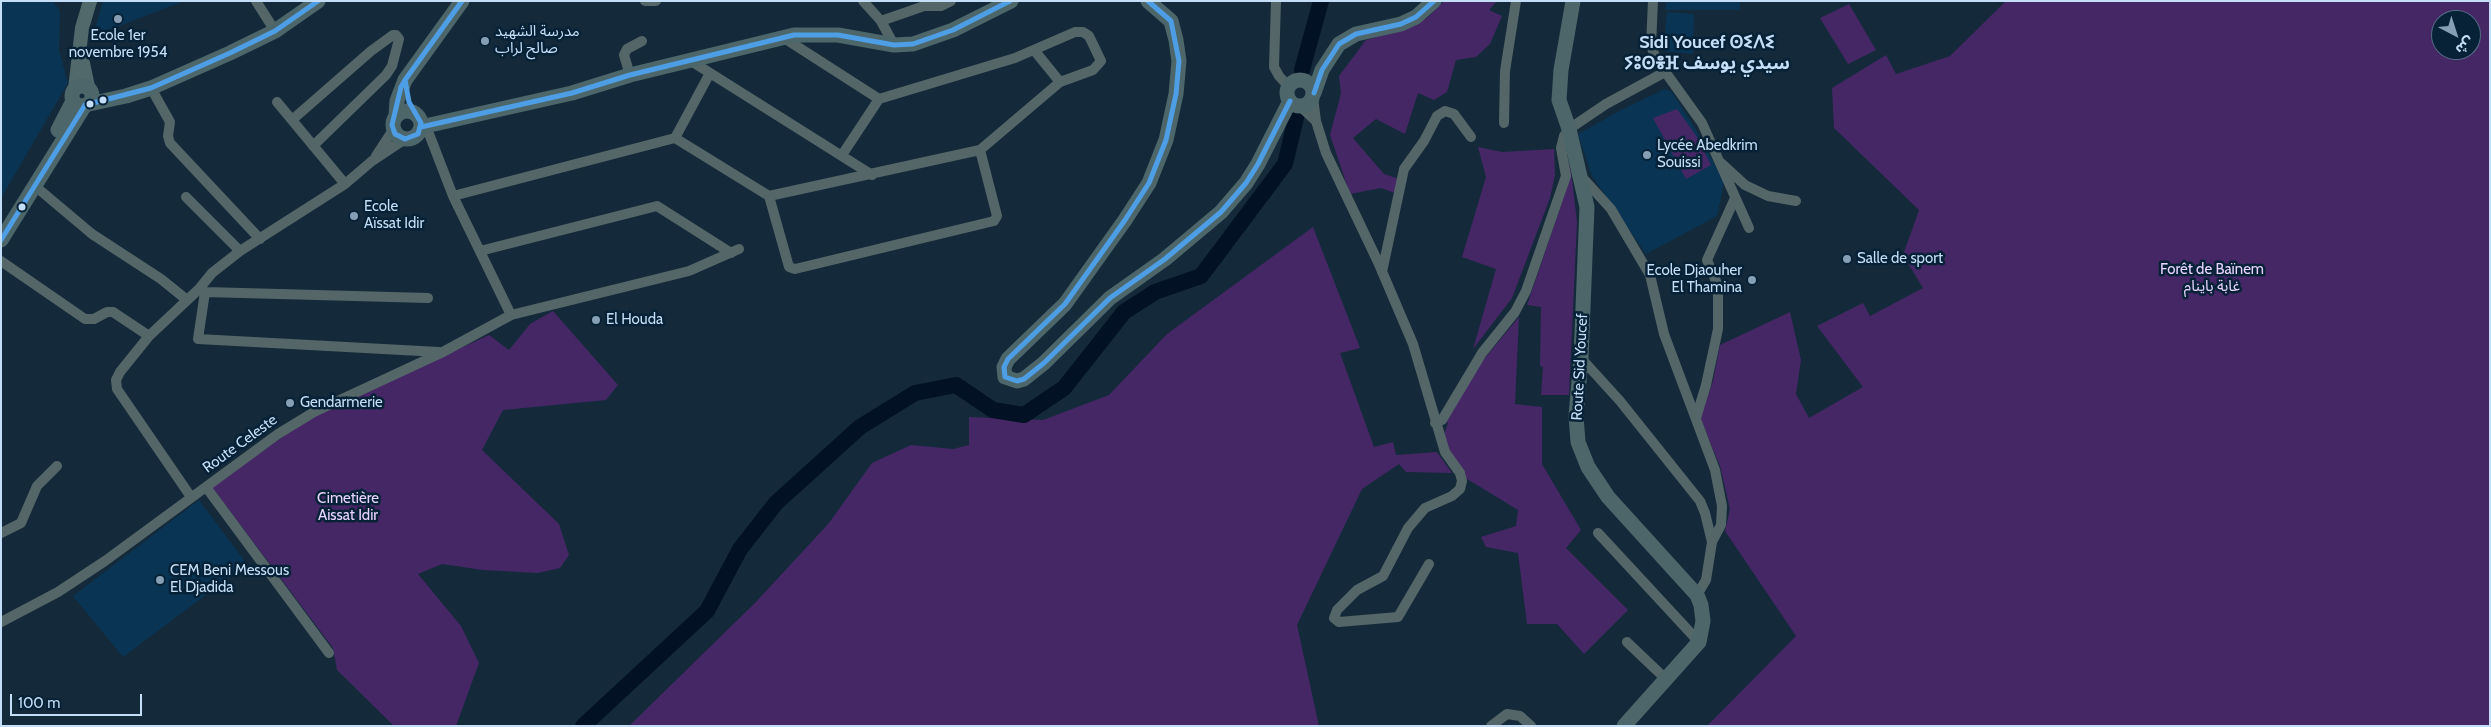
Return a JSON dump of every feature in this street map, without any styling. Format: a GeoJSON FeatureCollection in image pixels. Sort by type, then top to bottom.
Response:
{"type":"FeatureCollection","features":[{"type":"Feature","properties":{"kind":"main road"},"geometry":{"type":"LineString","coordinates":[[1,240],[35,186],[84,97],[80,45],[82,28],[90,1]]}},
{"type":"Feature","properties":{"kind":"main road"},"geometry":{"type":"LineString","coordinates":[[84,97],[116,98],[151,88],[259,40],[318,1]]}},
{"type":"Feature","properties":{"kind":"main road"},"geometry":{"type":"LineString","coordinates":[[462,1],[405,80],[397,100],[396,115],[393,120],[399,135],[414,137],[424,127],[572,94],[630,75],[794,35],[838,35],[894,45],[913,44],[954,30],[1011,1]]}},
{"type":"Feature","properties":{"kind":"main road"},"geometry":{"type":"LineString","coordinates":[[1148,1],[1171,21],[1179,62],[1176,94],[1166,140],[1149,183],[1125,220],[1065,304],[1008,358],[1004,367],[1005,377],[1017,381],[1024,379],[1044,363],[1103,304],[1165,259],[1221,212],[1246,183],[1258,164],[1295,93],[1348,38],[1401,24],[1416,18],[1434,1]]}},
{"type":"Feature","properties":{"kind":"main road","name":"Route Sid Youcef"},"geometry":{"type":"LineString","coordinates":[[1573,1],[1561,70],[1559,100],[1569,129],[1587,207],[1581,358],[1576,416],[1578,442],[1588,467],[1608,497],[1698,595]]}},
{"type":"Feature","properties":{"kind":"main road"},"geometry":{"type":"LineString","coordinates":[[1295,93],[1305,105],[1313,95],[1330,55]]}},
{"type":"Feature","properties":{"kind":"main road"},"geometry":{"type":"LineString","coordinates":[[405,80],[414,112],[424,127]]}},
{"type":"Feature","properties":{"kind":"main road"},"geometry":{"type":"LineString","coordinates":[[1295,93],[1308,82],[1313,95]]}},
{"type":"Feature","properties":{"kind":"main road"},"geometry":{"type":"LineString","coordinates":[[1,223],[84,97]]}},
{"type":"Feature","properties":{"kind":"main road"},"geometry":{"type":"LineString","coordinates":[[396,115],[408,110],[414,112]]}},
{"type":"Feature","properties":{"kind":"main road"},"geometry":{"type":"LineString","coordinates":[[1624,726],[1699,642],[1702,605],[1698,595]]}},
{"type":"Feature","properties":{"kind":"street"},"geometry":{"type":"LineString","coordinates":[[256,1],[275,31]]}},
{"type":"Feature","properties":{"kind":"street"},"geometry":{"type":"LineString","coordinates":[[645,1],[656,1]]}},
{"type":"Feature","properties":{"kind":"street"},"geometry":{"type":"LineString","coordinates":[[863,1],[881,21],[894,45]]}},
{"type":"Feature","properties":{"kind":"street"},"geometry":{"type":"LineString","coordinates":[[881,21],[924,6],[951,1]]}},
{"type":"Feature","properties":{"kind":"street"},"geometry":{"type":"LineString","coordinates":[[1276,1],[1274,67],[1279,76],[1316,120]]}},
{"type":"Feature","properties":{"kind":"street"},"geometry":{"type":"LineString","coordinates":[[1504,123],[1505,71],[1516,1]]}},
{"type":"Feature","properties":{"kind":"street"},"geometry":{"type":"LineString","coordinates":[[1653,1],[1651,45],[1656,59],[1702,123],[1749,228]]}},
{"type":"Feature","properties":{"kind":"street"},"geometry":{"type":"LineString","coordinates":[[769,196],[980,150],[1060,82],[1098,66],[1101,62],[1089,36],[1083,32],[1075,32],[1034,50],[965,75],[880,99],[842,155]]}},
{"type":"Feature","properties":{"kind":"street"},"geometry":{"type":"LineString","coordinates":[[292,120],[371,51],[393,35],[399,39],[392,66],[386,75],[313,146]]}},
{"type":"Feature","properties":{"kind":"street"},"geometry":{"type":"LineString","coordinates":[[784,38],[880,99]]}},
{"type":"Feature","properties":{"kind":"street"},"geometry":{"type":"LineString","coordinates":[[630,75],[624,55],[627,49],[642,41]]}},
{"type":"Feature","properties":{"kind":"street"},"geometry":{"type":"LineString","coordinates":[[1034,50],[1060,82]]}},
{"type":"Feature","properties":{"kind":"street"},"geometry":{"type":"LineString","coordinates":[[691,61],[872,175]]}},
{"type":"Feature","properties":{"kind":"street"},"geometry":{"type":"LineString","coordinates":[[1435,423],[1442,420],[1482,353],[1515,312],[1526,291],[1566,176],[1561,148],[1564,136],[1569,129],[1606,104],[1665,72]]}},
{"type":"Feature","properties":{"kind":"street"},"geometry":{"type":"LineString","coordinates":[[675,138],[710,73]]}},
{"type":"Feature","properties":{"kind":"street"},"geometry":{"type":"LineString","coordinates":[[151,88],[170,122],[168,136],[170,143],[260,239]]}},
{"type":"Feature","properties":{"kind":"street"},"geometry":{"type":"LineString","coordinates":[[1313,95],[1316,120],[1326,153],[1344,195],[1382,272],[1413,344],[1445,452],[1460,473],[1460,489],[1452,496],[1425,508],[1408,528],[1383,576],[1357,590],[1337,610],[1334,618],[1339,622],[1398,618],[1430,564]]}},
{"type":"Feature","properties":{"kind":"street"},"geometry":{"type":"LineString","coordinates":[[277,102],[345,184]]}},
{"type":"Feature","properties":{"kind":"street"},"geometry":{"type":"LineString","coordinates":[[1382,272],[1404,169],[1424,142],[1437,116],[1445,111],[1454,114],[1471,137]]}},
{"type":"Feature","properties":{"kind":"street"},"geometry":{"type":"LineString","coordinates":[[424,127],[452,196],[511,315]]}},
{"type":"Feature","properties":{"kind":"street"},"geometry":{"type":"LineString","coordinates":[[399,135],[345,184],[240,251],[212,273],[202,291],[198,339],[441,352]]}},
{"type":"Feature","properties":{"kind":"street"},"geometry":{"type":"LineString","coordinates":[[372,161],[399,135]]}},
{"type":"Feature","properties":{"kind":"street"},"geometry":{"type":"LineString","coordinates":[[452,196],[675,138],[769,196],[789,267],[794,269],[994,221],[997,216],[980,150]]}},
{"type":"Feature","properties":{"kind":"street"},"geometry":{"type":"LineString","coordinates":[[1718,160],[1745,185],[1768,196],[1796,201]]}},
{"type":"Feature","properties":{"kind":"street"},"geometry":{"type":"LineString","coordinates":[[1581,176],[1611,209],[1650,275],[1664,334],[1715,470],[1722,506],[1721,525],[1712,542],[1706,580],[1698,595]]}},
{"type":"Feature","properties":{"kind":"street"},"geometry":{"type":"LineString","coordinates":[[35,186],[92,234],[161,279],[187,300]]}},
{"type":"Feature","properties":{"kind":"street"},"geometry":{"type":"LineString","coordinates":[[186,197],[240,251]]}},
{"type":"Feature","properties":{"kind":"street"},"geometry":{"type":"LineString","coordinates":[[1696,418],[1706,385],[1718,330],[1718,286],[1707,260],[1735,198]]}},
{"type":"Feature","properties":{"kind":"street","name":"Route Celeste"},"geometry":{"type":"LineString","coordinates":[[1,622],[58,592],[105,561],[278,434],[314,412],[441,352],[511,315],[689,271],[735,251],[657,206],[480,251]]}},
{"type":"Feature","properties":{"kind":"street"},"geometry":{"type":"LineString","coordinates":[[1,261],[85,319],[94,319],[107,312],[113,312],[149,336]]}},
{"type":"Feature","properties":{"kind":"street"},"geometry":{"type":"LineString","coordinates":[[191,497],[117,388],[116,380],[120,372],[149,336],[187,300],[202,291],[428,298]]}},
{"type":"Feature","properties":{"kind":"street"},"geometry":{"type":"LineString","coordinates":[[1581,358],[1620,401],[1700,500],[1712,542]]}},
{"type":"Feature","properties":{"kind":"street"},"geometry":{"type":"LineString","coordinates":[[1,533],[21,523],[38,486],[58,466]]}},
{"type":"Feature","properties":{"kind":"street"},"geometry":{"type":"LineString","coordinates":[[206,487],[329,653]]}},
{"type":"Feature","properties":{"kind":"street"},"geometry":{"type":"LineString","coordinates":[[1598,533],[1699,642]]}},
{"type":"Feature","properties":{"kind":"street"},"geometry":{"type":"LineString","coordinates":[[1627,642],[1667,680]]}},
{"type":"Feature","properties":{"kind":"street"},"geometry":{"type":"LineString","coordinates":[[1491,726],[1508,714],[1520,716],[1531,726]]}},
{"type":"Feature","properties":{"kind":"shaded area"},"geometry":{"type":"Polygon","coordinates":[[[1,1],[53,1],[60,11],[59,50],[68,83],[1,198],[1,1]]]}},
{"type":"Feature","properties":{"kind":"shaded area","name":"Ecole 1er novembre 1954"},"geometry":{"type":"Polygon","coordinates":[[[103,1],[184,1],[93,36],[103,1]]]}},
{"type":"Feature","properties":{"kind":"shaded area"},"geometry":{"type":"Polygon","coordinates":[[[1666,1],[1740,1],[1740,10],[1665,10],[1666,1]]]}},
{"type":"Feature","properties":{"kind":"shaded area"},"geometry":{"type":"Polygon","coordinates":[[[1667,12],[1694,14],[1693,54],[1663,51],[1667,12]]]}},
{"type":"Feature","properties":{"kind":"shaded area","name":"Lycée Abedkrim Souissi"},"geometry":{"type":"Polygon","coordinates":[[[1665,89],[1672,92],[1696,130],[1724,182],[1717,216],[1646,254],[1592,176],[1578,134],[1621,110],[1665,89]]]}},
{"type":"Feature","properties":{"kind":"shaded area","name":"CEM Beni Messous El Djadida"},"geometry":{"type":"Polygon","coordinates":[[[199,500],[247,564],[123,657],[73,596],[199,500]]]}},
{"type":"Feature","properties":{"kind":"green space"},"geometry":{"type":"Polygon","coordinates":[[[1444,1],[1497,1],[1489,10],[1502,16],[1490,44],[1476,57],[1456,60],[1447,92],[1434,100],[1418,93],[1405,134],[1376,119],[1353,138],[1384,174],[1399,179],[1395,193],[1381,188],[1350,194],[1330,135],[1341,93],[1339,76],[1366,40],[1407,28],[1427,18],[1444,1]]]}},
{"type":"Feature","properties":{"kind":"green space","name":"Forêt de Baïnem غابة باينام"},"geometry":{"type":"Polygon","coordinates":[[[2006,1],[2490,1],[2490,726],[1707,726],[1796,636],[1725,531],[1730,509],[1720,466],[1700,418],[1713,381],[1720,345],[1790,312],[1801,360],[1796,394],[1809,418],[1863,387],[1817,326],[1863,303],[1870,316],[1923,288],[1903,255],[1919,210],[1834,128],[1832,88],[1886,55],[1896,74],[1950,56],[2006,1]]]}},
{"type":"Feature","properties":{"kind":"green space"},"geometry":{"type":"Polygon","coordinates":[[[1849,4],[1876,50],[1848,64],[1820,18],[1849,4]]]}},
{"type":"Feature","properties":{"kind":"green space"},"geometry":{"type":"Polygon","coordinates":[[[1677,109],[1697,137],[1711,165],[1686,179],[1653,118],[1677,109]]]}},
{"type":"Feature","properties":{"kind":"green space"},"geometry":{"type":"Polygon","coordinates":[[[1478,147],[1502,152],[1554,149],[1555,175],[1550,198],[1512,298],[1473,349],[1496,269],[1462,257],[1486,177],[1478,147]]]}},
{"type":"Feature","properties":{"kind":"green space"},"geometry":{"type":"Polygon","coordinates":[[[1564,148],[1571,171],[1577,222],[1569,395],[1541,395],[1543,367],[1540,366],[1541,307],[1527,305],[1566,191],[1564,148]]]}},
{"type":"Feature","properties":{"kind":"green space"},"geometry":{"type":"Polygon","coordinates":[[[1313,227],[1360,348],[1340,353],[1374,447],[1393,442],[1396,455],[1437,452],[1452,473],[1406,472],[1399,464],[1362,489],[1297,625],[1319,726],[629,726],[755,603],[829,523],[872,463],[911,445],[953,449],[969,445],[969,417],[1043,420],[1109,395],[1167,334],[1313,227]]]}},
{"type":"Feature","properties":{"kind":"green space","name":"Cimetière Aissat Idir"},"geometry":{"type":"Polygon","coordinates":[[[553,311],[618,385],[606,400],[503,410],[482,450],[559,524],[569,555],[560,568],[538,573],[483,570],[442,564],[418,574],[461,626],[479,663],[456,726],[394,726],[337,670],[333,648],[212,487],[312,416],[489,335],[509,350],[530,324],[553,311]]]}},
{"type":"Feature","properties":{"kind":"green space"},"geometry":{"type":"Polygon","coordinates":[[[1519,317],[1515,404],[1542,407],[1542,464],[1581,530],[1566,548],[1628,610],[1584,654],[1557,624],[1527,624],[1518,553],[1486,547],[1481,537],[1516,526],[1518,510],[1459,474],[1442,441],[1448,423],[1444,421],[1484,359],[1519,317]]]}},
{"type":"Feature","properties":{"kind":"waterway"},"geometry":{"type":"LineString","coordinates":[[1302,70],[1321,1]]}},
{"type":"Feature","properties":{"kind":"waterway"},"geometry":{"type":"LineString","coordinates":[[583,726],[707,611],[740,549],[776,503],[860,427],[915,393],[956,385],[993,410],[1024,415],[1064,388],[1124,312],[1155,292],[1201,276],[1285,164],[1296,118]]}},
{"type":"Feature","properties":{"kind":"transit line"},"geometry":{"type":"LineString","coordinates":[[89,104],[151,88],[230,53],[275,31],[318,1]]}},
{"type":"Feature","properties":{"kind":"transit line"},"geometry":{"type":"LineString","coordinates":[[405,80],[462,1]]}},
{"type":"Feature","properties":{"kind":"transit line"},"geometry":{"type":"LineString","coordinates":[[421,127],[572,93],[630,75],[794,35],[838,35],[894,45],[913,44],[953,30],[1010,1]]}},
{"type":"Feature","properties":{"kind":"transit line"},"geometry":{"type":"LineString","coordinates":[[1148,1],[1171,21],[1179,61],[1176,94],[1166,140],[1149,183],[1125,220],[1065,304],[1008,359],[1004,367],[1005,377],[1017,381],[1024,379],[1044,363],[1110,298],[1165,259],[1221,212],[1246,183],[1258,164],[1290,101]]}},
{"type":"Feature","properties":{"kind":"transit line"},"geometry":{"type":"LineString","coordinates":[[1314,93],[1322,70],[1339,44],[1356,34],[1401,24],[1416,17],[1434,1]]}},
{"type":"Feature","properties":{"kind":"transit line"},"geometry":{"type":"LineString","coordinates":[[405,80],[409,102],[421,123],[418,134],[405,139],[395,134],[392,125],[401,87],[405,80]]}},
{"type":"Feature","properties":{"kind":"transit line"},"geometry":{"type":"LineString","coordinates":[[1,240],[85,105]]}},
{"type":"Feature","properties":{"kind":"place","name":"Ecole 1er novembre 1954"},"geometry":{"type":"Point","coordinates":[118,19]}},
{"type":"Feature","properties":{"kind":"place","name":"مدرسة الشهيد صالح لراب"},"geometry":{"type":"Point","coordinates":[485,41]}},
{"type":"Feature","properties":{"kind":"place","name":"Lycée Abedkrim Souissi"},"geometry":{"type":"Point","coordinates":[1647,155]}},
{"type":"Feature","properties":{"kind":"place","name":"Ecole Aïssat Idir"},"geometry":{"type":"Point","coordinates":[354,216]}},
{"type":"Feature","properties":{"kind":"place","name":"Salle de sport"},"geometry":{"type":"Point","coordinates":[1847,259]}},
{"type":"Feature","properties":{"kind":"place","name":"Ecole Djaouher El Thamina"},"geometry":{"type":"Point","coordinates":[1752,280]}},
{"type":"Feature","properties":{"kind":"place","name":"El Houda"},"geometry":{"type":"Point","coordinates":[596,320]}},
{"type":"Feature","properties":{"kind":"place","name":"Gendarmerie"},"geometry":{"type":"Point","coordinates":[290,403]}},
{"type":"Feature","properties":{"kind":"place","name":"CEM Beni Messous El Djadida"},"geometry":{"type":"Point","coordinates":[160,580]}},
{"type":"Feature","properties":{"kind":"district","name":"Sidi Youcef ⵙⵉⴷⵉ ⵢⵓⵙⴻⴼ سيدي يوسف"},"geometry":{"type":"Point","coordinates":[1707,53]}}]}
